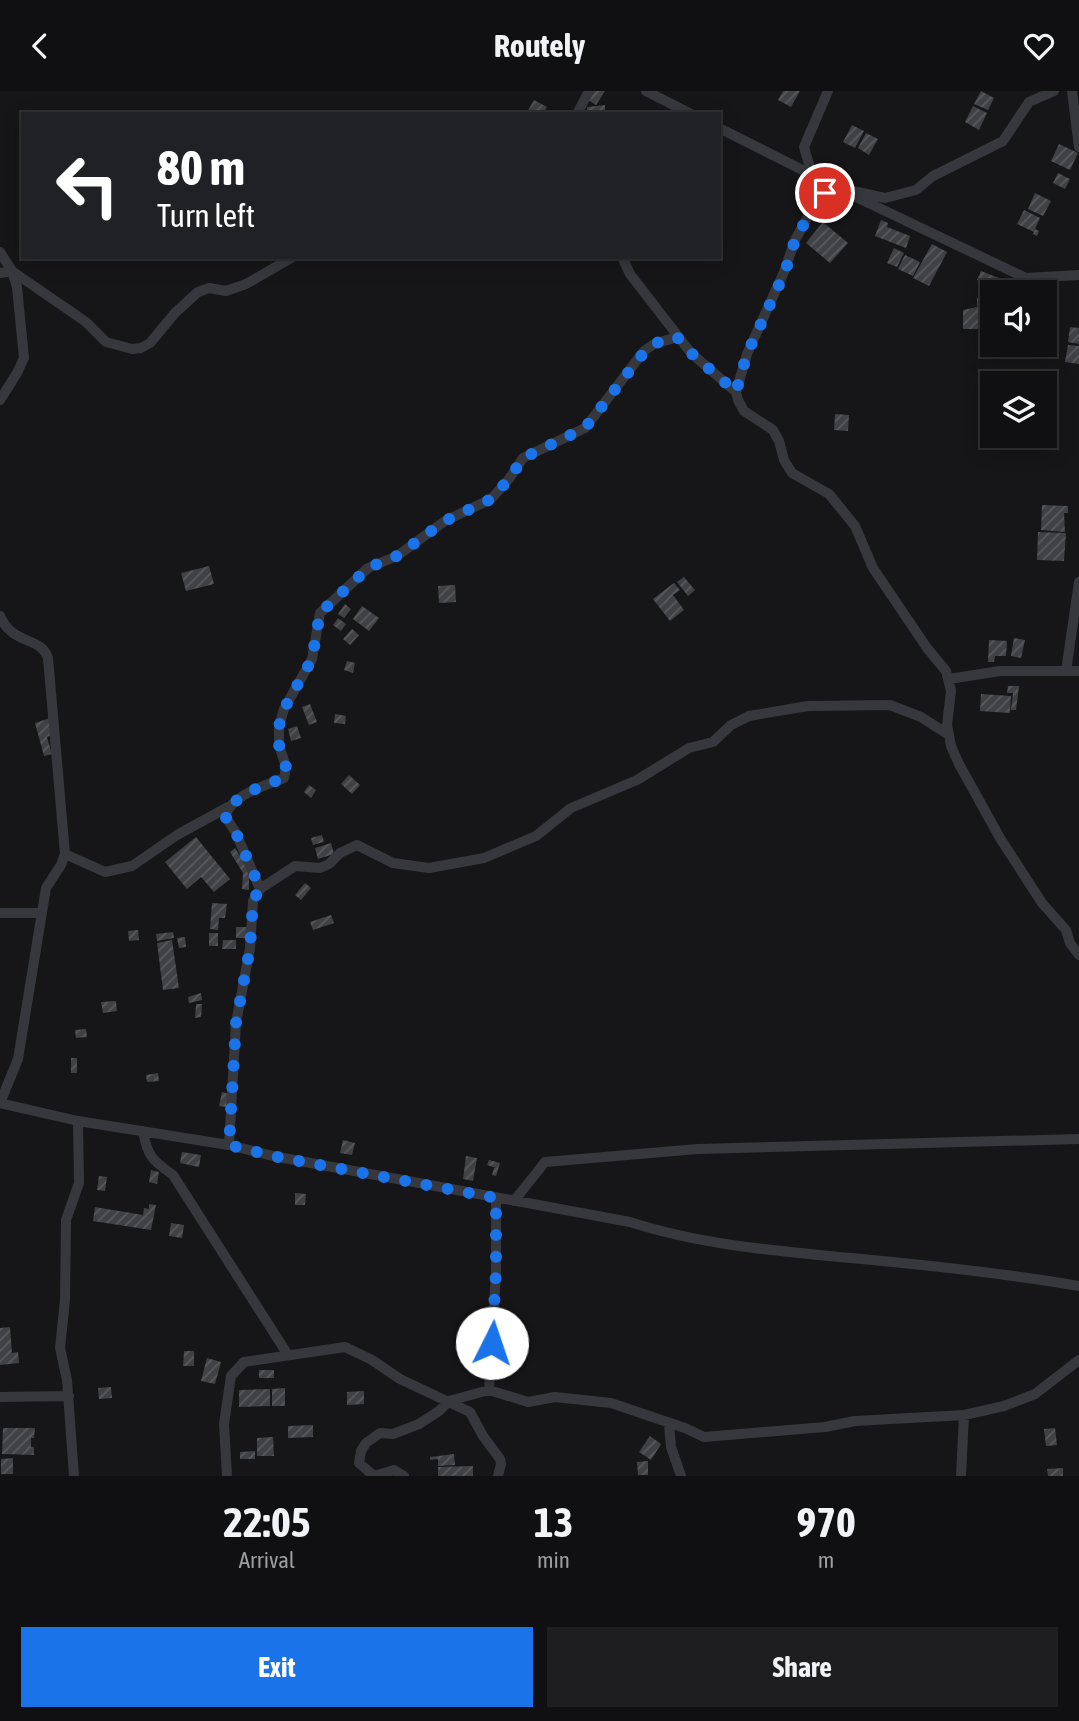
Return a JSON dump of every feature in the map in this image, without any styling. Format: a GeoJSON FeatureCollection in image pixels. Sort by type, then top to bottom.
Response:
{"type":"FeatureCollection","features":[{"type":"Feature","properties":{"kind":"street"},"geometry":{"type":"LineString","coordinates":[[578,112],[589,91]]}},
{"type":"Feature","properties":{"kind":"street"},"geometry":{"type":"LineString","coordinates":[[646,91],[687,112]]}},
{"type":"Feature","properties":{"kind":"street"},"geometry":{"type":"LineString","coordinates":[[812,175],[804,147],[828,91]]}},
{"type":"Feature","properties":{"kind":"street"},"geometry":{"type":"LineString","coordinates":[[1054,91],[1029,102],[1003,141],[933,176],[916,190],[885,198],[839,188],[825,193],[815,204],[795,240],[785,272],[747,354],[736,392],[744,411],[773,430],[792,473],[830,495],[855,526],[873,568],[927,648],[946,671],[951,691],[947,725],[959,764],[1029,885],[1066,930],[1070,943],[1079,955]]}},
{"type":"Feature","properties":{"kind":"street"},"geometry":{"type":"LineString","coordinates":[[1072,91],[1079,146]]}},
{"type":"Feature","properties":{"kind":"street"},"geometry":{"type":"LineString","coordinates":[[721,129],[1026,278],[1079,275]]}},
{"type":"Feature","properties":{"kind":"street"},"geometry":{"type":"LineString","coordinates":[[0,252],[12,271],[16,287],[24,358],[0,400]]}},
{"type":"Feature","properties":{"kind":"street"},"geometry":{"type":"LineString","coordinates":[[0,273],[12,271],[86,322],[106,342],[132,349],[150,343],[175,313],[198,292],[209,288],[226,291],[246,284],[290,259]]}},
{"type":"Feature","properties":{"kind":"street"},"geometry":{"type":"LineString","coordinates":[[623,259],[630,274],[677,337],[691,353],[736,392]]}},
{"type":"Feature","properties":{"kind":"street"},"geometry":{"type":"LineString","coordinates":[[65,854],[105,872],[132,866],[177,835],[255,790],[284,778],[286,767],[279,745],[279,726],[284,709],[312,659],[320,613],[368,568],[397,556],[445,521],[491,499],[523,458],[585,428],[645,351],[653,344],[677,337]]}},
{"type":"Feature","properties":{"kind":"street"},"geometry":{"type":"LineString","coordinates":[[1066,671],[1079,582]]}},
{"type":"Feature","properties":{"kind":"street"},"geometry":{"type":"LineString","coordinates":[[0,616],[10,632],[40,646],[48,658],[65,854],[46,888],[18,1059],[0,1103],[78,1121],[229,1145],[273,1156],[630,1222],[685,1237],[792,1253],[995,1272],[1079,1286]]}},
{"type":"Feature","properties":{"kind":"street"},"geometry":{"type":"LineString","coordinates":[[949,679],[1000,671],[1079,671]]}},
{"type":"Feature","properties":{"kind":"street"},"geometry":{"type":"LineString","coordinates":[[229,1145],[236,1023],[250,948],[253,901],[260,888],[295,866],[320,868],[329,864],[340,853],[357,845],[393,863],[429,868],[484,858],[536,836],[570,808],[636,780],[689,748],[713,741],[731,725],[749,716],[807,706],[890,705],[921,717],[949,734]]}},
{"type":"Feature","properties":{"kind":"street"},"geometry":{"type":"LineString","coordinates":[[228,807],[225,816],[236,833],[260,888]]}},
{"type":"Feature","properties":{"kind":"street"},"geometry":{"type":"LineString","coordinates":[[0,913],[41,913]]}},
{"type":"Feature","properties":{"kind":"street"},"geometry":{"type":"LineString","coordinates":[[74,1476],[69,1396],[60,1348],[65,1300],[66,1220],[79,1183],[78,1121]]}},
{"type":"Feature","properties":{"kind":"street"},"geometry":{"type":"LineString","coordinates":[[143,1131],[146,1149],[154,1162],[173,1175],[288,1355]]}},
{"type":"Feature","properties":{"kind":"street"},"geometry":{"type":"LineString","coordinates":[[514,1201],[545,1162],[698,1149],[1079,1139]]}},
{"type":"Feature","properties":{"kind":"street"},"geometry":{"type":"LineString","coordinates":[[488,1390],[496,1272],[496,1198]]}},
{"type":"Feature","properties":{"kind":"street"},"geometry":{"type":"LineString","coordinates":[[227,1476],[224,1423],[231,1376],[244,1362],[345,1347],[372,1360],[400,1379],[470,1412],[500,1459],[498,1476]]}},
{"type":"Feature","properties":{"kind":"street"},"geometry":{"type":"LineString","coordinates":[[404,1476],[394,1470],[374,1476],[359,1463],[366,1443],[380,1433],[393,1434],[419,1424],[449,1401],[488,1390],[528,1402],[555,1397],[611,1403],[704,1437],[825,1427],[906,1416],[964,1415],[1004,1406],[1035,1394],[1079,1360]]}},
{"type":"Feature","properties":{"kind":"street"},"geometry":{"type":"LineString","coordinates":[[0,1397],[69,1396]]}},
{"type":"Feature","properties":{"kind":"street"},"geometry":{"type":"LineString","coordinates":[[961,1476],[964,1415]]}},
{"type":"Feature","properties":{"kind":"street"},"geometry":{"type":"LineString","coordinates":[[669,1424],[671,1447],[681,1476]]}},
{"type":"Feature","properties":{"kind":"building"},"geometry":{"type":"Polygon","coordinates":[[[593,91],[605,91],[596,105],[588,100],[593,91]]]}},
{"type":"Feature","properties":{"kind":"building"},"geometry":{"type":"Polygon","coordinates":[[[783,91],[800,91],[791,107],[778,100],[783,91]]]}},
{"type":"Feature","properties":{"kind":"building"},"geometry":{"type":"Polygon","coordinates":[[[981,91],[994,98],[988,110],[974,104],[981,91]]]}},
{"type":"Feature","properties":{"kind":"building"},"geometry":{"type":"Polygon","coordinates":[[[534,100],[547,107],[544,112],[527,112],[534,100]]]}},
{"type":"Feature","properties":{"kind":"building"},"geometry":{"type":"Polygon","coordinates":[[[605,105],[605,112],[587,112],[587,107],[605,105]]]}},
{"type":"Feature","properties":{"kind":"building"},"geometry":{"type":"Polygon","coordinates":[[[973,106],[987,113],[979,130],[965,122],[973,106]]]}},
{"type":"Feature","properties":{"kind":"building"},"geometry":{"type":"Polygon","coordinates":[[[852,125],[864,131],[855,148],[843,142],[852,125]]]}},
{"type":"Feature","properties":{"kind":"building"},"geometry":{"type":"Polygon","coordinates":[[[866,133],[878,139],[869,155],[858,148],[866,133]]]}},
{"type":"Feature","properties":{"kind":"building"},"geometry":{"type":"Polygon","coordinates":[[[1059,144],[1078,153],[1070,170],[1051,161],[1059,144]]]}},
{"type":"Feature","properties":{"kind":"building"},"geometry":{"type":"Polygon","coordinates":[[[1058,173],[1070,179],[1065,189],[1053,183],[1058,173]]]}},
{"type":"Feature","properties":{"kind":"building"},"geometry":{"type":"Polygon","coordinates":[[[1035,193],[1051,201],[1043,216],[1028,209],[1035,193]]]}},
{"type":"Feature","properties":{"kind":"building"},"geometry":{"type":"Polygon","coordinates":[[[1024,210],[1040,218],[1035,229],[1039,231],[1037,236],[1017,224],[1024,210]]]}},
{"type":"Feature","properties":{"kind":"building"},"geometry":{"type":"Polygon","coordinates":[[[881,220],[888,223],[887,227],[910,236],[906,248],[875,236],[881,220]]]}},
{"type":"Feature","properties":{"kind":"building"},"geometry":{"type":"Polygon","coordinates":[[[823,222],[848,243],[830,263],[806,243],[823,222]]]}},
{"type":"Feature","properties":{"kind":"building"},"geometry":{"type":"Polygon","coordinates":[[[932,244],[947,252],[929,286],[913,278],[932,244]]]}},
{"type":"Feature","properties":{"kind":"building"},"geometry":{"type":"Polygon","coordinates":[[[894,248],[904,253],[897,267],[887,263],[894,248]]]}},
{"type":"Feature","properties":{"kind":"building"},"geometry":{"type":"Polygon","coordinates":[[[905,255],[920,262],[913,276],[898,269],[905,255]]]}},
{"type":"Feature","properties":{"kind":"building"},"geometry":{"type":"Polygon","coordinates":[[[981,271],[1004,280],[980,281],[977,280],[981,271]]]}},
{"type":"Feature","properties":{"kind":"building"},"geometry":{"type":"Polygon","coordinates":[[[977,298],[980,298],[979,329],[963,329],[963,310],[977,307],[977,298]]]}},
{"type":"Feature","properties":{"kind":"building"},"geometry":{"type":"Polygon","coordinates":[[[1070,327],[1079,328],[1079,344],[1068,342],[1070,327]]]}},
{"type":"Feature","properties":{"kind":"building"},"geometry":{"type":"Polygon","coordinates":[[[1068,345],[1079,346],[1079,364],[1065,362],[1068,345]]]}},
{"type":"Feature","properties":{"kind":"building"},"geometry":{"type":"Polygon","coordinates":[[[835,414],[849,415],[848,431],[834,430],[835,414]]]}},
{"type":"Feature","properties":{"kind":"building"},"geometry":{"type":"Polygon","coordinates":[[[1042,505],[1068,506],[1068,513],[1064,513],[1065,532],[1041,530],[1042,505]]]}},
{"type":"Feature","properties":{"kind":"building"},"geometry":{"type":"Polygon","coordinates":[[[1038,532],[1066,533],[1064,561],[1037,560],[1038,532]]]}},
{"type":"Feature","properties":{"kind":"building"},"geometry":{"type":"Polygon","coordinates":[[[209,566],[214,584],[186,591],[181,573],[209,566]]]}},
{"type":"Feature","properties":{"kind":"building"},"geometry":{"type":"Polygon","coordinates":[[[684,577],[695,590],[688,596],[677,582],[684,577]]]}},
{"type":"Feature","properties":{"kind":"building"},"geometry":{"type":"Polygon","coordinates":[[[674,583],[680,590],[673,595],[684,610],[670,621],[653,599],[674,583]]]}},
{"type":"Feature","properties":{"kind":"building"},"geometry":{"type":"Polygon","coordinates":[[[455,585],[456,602],[439,603],[438,586],[455,585]]]}},
{"type":"Feature","properties":{"kind":"building"},"geometry":{"type":"Polygon","coordinates":[[[345,604],[351,609],[344,618],[338,614],[345,604]]]}},
{"type":"Feature","properties":{"kind":"building"},"geometry":{"type":"Polygon","coordinates":[[[362,606],[379,618],[369,631],[353,619],[362,606]]]}},
{"type":"Feature","properties":{"kind":"building"},"geometry":{"type":"Polygon","coordinates":[[[338,618],[346,624],[341,631],[333,625],[338,618]]]}},
{"type":"Feature","properties":{"kind":"building"},"geometry":{"type":"Polygon","coordinates":[[[352,629],[359,635],[350,645],[343,639],[352,629]]]}},
{"type":"Feature","properties":{"kind":"building"},"geometry":{"type":"Polygon","coordinates":[[[1014,638],[1025,640],[1021,658],[1011,656],[1014,638]]]}},
{"type":"Feature","properties":{"kind":"building"},"geometry":{"type":"Polygon","coordinates":[[[989,640],[1007,641],[1006,656],[995,656],[994,662],[988,662],[989,640]]]}},
{"type":"Feature","properties":{"kind":"building"},"geometry":{"type":"Polygon","coordinates":[[[347,661],[355,663],[353,673],[344,670],[347,661]]]}},
{"type":"Feature","properties":{"kind":"building"},"geometry":{"type":"Polygon","coordinates":[[[1008,686],[1019,686],[1016,710],[1011,710],[1013,693],[1007,693],[1008,686]]]}},
{"type":"Feature","properties":{"kind":"building"},"geometry":{"type":"Polygon","coordinates":[[[981,694],[1011,696],[1010,713],[980,711],[981,694]]]}},
{"type":"Feature","properties":{"kind":"building"},"geometry":{"type":"Polygon","coordinates":[[[310,704],[317,722],[309,725],[302,707],[310,704]]]}},
{"type":"Feature","properties":{"kind":"building"},"geometry":{"type":"Polygon","coordinates":[[[335,714],[346,716],[345,724],[334,723],[335,714]]]}},
{"type":"Feature","properties":{"kind":"building"},"geometry":{"type":"Polygon","coordinates":[[[50,718],[55,734],[47,737],[52,754],[44,756],[35,723],[50,718]]]}},
{"type":"Feature","properties":{"kind":"building"},"geometry":{"type":"Polygon","coordinates":[[[297,726],[301,738],[291,741],[288,729],[297,726]]]}},
{"type":"Feature","properties":{"kind":"building"},"geometry":{"type":"Polygon","coordinates":[[[349,775],[360,785],[352,794],[341,784],[349,775]]]}},
{"type":"Feature","properties":{"kind":"building"},"geometry":{"type":"Polygon","coordinates":[[[309,785],[316,790],[311,798],[304,792],[309,785]]]}},
{"type":"Feature","properties":{"kind":"building"},"geometry":{"type":"Polygon","coordinates":[[[322,835],[324,842],[313,845],[311,838],[322,835]]]}},
{"type":"Feature","properties":{"kind":"building"},"geometry":{"type":"Polygon","coordinates":[[[196,837],[230,879],[214,892],[201,877],[187,889],[165,862],[196,837]]]}},
{"type":"Feature","properties":{"kind":"building"},"geometry":{"type":"Polygon","coordinates":[[[331,843],[334,854],[318,859],[315,848],[331,843]]]}},
{"type":"Feature","properties":{"kind":"building"},"geometry":{"type":"Polygon","coordinates":[[[235,848],[249,870],[249,890],[242,889],[243,873],[230,852],[235,848]]]}},
{"type":"Feature","properties":{"kind":"building"},"geometry":{"type":"Polygon","coordinates":[[[305,883],[311,888],[301,900],[295,895],[305,883]]]}},
{"type":"Feature","properties":{"kind":"building"},"geometry":{"type":"Polygon","coordinates":[[[212,903],[227,904],[225,918],[219,918],[218,930],[210,929],[212,903]]]}},
{"type":"Feature","properties":{"kind":"building"},"geometry":{"type":"Polygon","coordinates":[[[331,915],[334,923],[313,930],[310,922],[331,915]]]}},
{"type":"Feature","properties":{"kind":"building"},"geometry":{"type":"Polygon","coordinates":[[[236,927],[249,927],[249,938],[236,938],[236,927]]]}},
{"type":"Feature","properties":{"kind":"building"},"geometry":{"type":"Polygon","coordinates":[[[138,930],[139,940],[129,941],[128,931],[138,930]]]}},
{"type":"Feature","properties":{"kind":"building"},"geometry":{"type":"Polygon","coordinates":[[[173,932],[174,938],[157,941],[156,934],[173,932]]]}},
{"type":"Feature","properties":{"kind":"building"},"geometry":{"type":"Polygon","coordinates":[[[209,933],[218,933],[218,946],[209,946],[209,933]]]}},
{"type":"Feature","properties":{"kind":"building"},"geometry":{"type":"Polygon","coordinates":[[[185,937],[186,947],[179,948],[177,938],[185,937]]]}},
{"type":"Feature","properties":{"kind":"building"},"geometry":{"type":"Polygon","coordinates":[[[172,940],[179,988],[163,990],[157,943],[172,940]]]}},
{"type":"Feature","properties":{"kind":"building"},"geometry":{"type":"Polygon","coordinates":[[[223,940],[236,940],[236,949],[222,949],[223,940]]]}},
{"type":"Feature","properties":{"kind":"building"},"geometry":{"type":"Polygon","coordinates":[[[201,993],[202,1000],[189,1003],[188,997],[201,993]]]}},
{"type":"Feature","properties":{"kind":"building"},"geometry":{"type":"Polygon","coordinates":[[[116,1001],[117,1011],[103,1013],[101,1002],[116,1001]]]}},
{"type":"Feature","properties":{"kind":"building"},"geometry":{"type":"Polygon","coordinates":[[[196,1004],[202,1004],[201,1017],[195,1018],[196,1004]]]}},
{"type":"Feature","properties":{"kind":"building"},"geometry":{"type":"Polygon","coordinates":[[[86,1029],[87,1037],[76,1038],[75,1030],[86,1029]]]}},
{"type":"Feature","properties":{"kind":"building"},"geometry":{"type":"Polygon","coordinates":[[[71,1058],[77,1058],[77,1073],[71,1073],[71,1058]]]}},
{"type":"Feature","properties":{"kind":"building"},"geometry":{"type":"Polygon","coordinates":[[[158,1073],[159,1081],[147,1082],[146,1075],[158,1073]]]}},
{"type":"Feature","properties":{"kind":"building"},"geometry":{"type":"Polygon","coordinates":[[[222,1092],[229,1094],[226,1107],[219,1106],[222,1092]]]}},
{"type":"Feature","properties":{"kind":"building"},"geometry":{"type":"Polygon","coordinates":[[[343,1140],[355,1143],[352,1155],[340,1153],[343,1140]]]}},
{"type":"Feature","properties":{"kind":"building"},"geometry":{"type":"Polygon","coordinates":[[[182,1152],[201,1155],[199,1167],[180,1163],[182,1152]]]}},
{"type":"Feature","properties":{"kind":"building"},"geometry":{"type":"Polygon","coordinates":[[[466,1156],[477,1158],[473,1181],[463,1179],[466,1156]]]}},
{"type":"Feature","properties":{"kind":"building"},"geometry":{"type":"Polygon","coordinates":[[[489,1160],[500,1163],[496,1176],[492,1175],[496,1168],[487,1165],[489,1160]]]}},
{"type":"Feature","properties":{"kind":"building"},"geometry":{"type":"Polygon","coordinates":[[[151,1170],[159,1172],[157,1184],[149,1182],[151,1170]]]}},
{"type":"Feature","properties":{"kind":"building"},"geometry":{"type":"Polygon","coordinates":[[[99,1176],[107,1177],[105,1191],[97,1190],[99,1176]]]}},
{"type":"Feature","properties":{"kind":"building"},"geometry":{"type":"Polygon","coordinates":[[[295,1193],[306,1194],[305,1205],[295,1205],[295,1193]]]}},
{"type":"Feature","properties":{"kind":"building"},"geometry":{"type":"Polygon","coordinates":[[[149,1204],[156,1205],[151,1230],[93,1221],[95,1207],[143,1215],[144,1208],[149,1209],[149,1204]]]}},
{"type":"Feature","properties":{"kind":"building"},"geometry":{"type":"Polygon","coordinates":[[[171,1223],[184,1225],[182,1238],[169,1236],[171,1223]]]}},
{"type":"Feature","properties":{"kind":"building"},"geometry":{"type":"Polygon","coordinates":[[[10,1327],[12,1353],[18,1352],[19,1363],[0,1365],[0,1328],[10,1327]]]}},
{"type":"Feature","properties":{"kind":"building"},"geometry":{"type":"Polygon","coordinates":[[[184,1351],[194,1351],[194,1366],[183,1366],[184,1351]]]}},
{"type":"Feature","properties":{"kind":"building"},"geometry":{"type":"Polygon","coordinates":[[[207,1358],[221,1362],[215,1384],[201,1381],[207,1358]]]}},
{"type":"Feature","properties":{"kind":"building"},"geometry":{"type":"Polygon","coordinates":[[[259,1370],[274,1370],[274,1378],[259,1378],[259,1370]]]}},
{"type":"Feature","properties":{"kind":"building"},"geometry":{"type":"Polygon","coordinates":[[[111,1387],[112,1398],[99,1399],[98,1388],[111,1387]]]}},
{"type":"Feature","properties":{"kind":"building"},"geometry":{"type":"Polygon","coordinates":[[[285,1388],[285,1406],[272,1406],[272,1389],[285,1388]]]}},
{"type":"Feature","properties":{"kind":"building"},"geometry":{"type":"Polygon","coordinates":[[[270,1389],[270,1406],[239,1407],[239,1390],[270,1389]]]}},
{"type":"Feature","properties":{"kind":"building"},"geometry":{"type":"Polygon","coordinates":[[[364,1391],[364,1404],[347,1405],[347,1392],[364,1391]]]}},
{"type":"Feature","properties":{"kind":"building"},"geometry":{"type":"Polygon","coordinates":[[[313,1425],[313,1437],[288,1438],[288,1426],[313,1425]]]}},
{"type":"Feature","properties":{"kind":"building"},"geometry":{"type":"Polygon","coordinates":[[[3,1428],[35,1428],[34,1438],[31,1438],[34,1455],[2,1454],[3,1428]]]}},
{"type":"Feature","properties":{"kind":"building"},"geometry":{"type":"Polygon","coordinates":[[[1055,1428],[1057,1445],[1046,1446],[1044,1429],[1055,1428]]]}},
{"type":"Feature","properties":{"kind":"building"},"geometry":{"type":"Polygon","coordinates":[[[650,1436],[661,1444],[651,1460],[639,1452],[650,1436]]]}},
{"type":"Feature","properties":{"kind":"building"},"geometry":{"type":"Polygon","coordinates":[[[273,1437],[274,1456],[257,1456],[257,1438],[273,1437]]]}},
{"type":"Feature","properties":{"kind":"building"},"geometry":{"type":"Polygon","coordinates":[[[255,1451],[255,1459],[240,1459],[240,1452],[255,1451]]]}},
{"type":"Feature","properties":{"kind":"building"},"geometry":{"type":"Polygon","coordinates":[[[454,1454],[455,1465],[438,1466],[438,1459],[430,1460],[430,1457],[454,1454]]]}},
{"type":"Feature","properties":{"kind":"building"},"geometry":{"type":"Polygon","coordinates":[[[13,1458],[13,1474],[1,1474],[1,1459],[13,1458]]]}},
{"type":"Feature","properties":{"kind":"building"},"geometry":{"type":"Polygon","coordinates":[[[648,1461],[648,1475],[638,1475],[637,1462],[648,1461]]]}},
{"type":"Feature","properties":{"kind":"building"},"geometry":{"type":"Polygon","coordinates":[[[473,1466],[473,1476],[438,1476],[438,1467],[473,1466]]]}},
{"type":"Feature","properties":{"kind":"building"},"geometry":{"type":"Polygon","coordinates":[[[1063,1468],[1063,1476],[1048,1476],[1047,1469],[1063,1468]]]}},
{"type":"Feature","properties":{"kind":"route"},"geometry":{"type":"LineString","coordinates":[[492,1343],[496,1198],[273,1156],[229,1145],[236,1023],[250,948],[253,901],[260,888],[236,833],[225,816],[228,807],[237,800],[284,778],[286,767],[279,745],[279,726],[284,709],[312,659],[320,613],[368,568],[397,556],[445,521],[491,499],[523,458],[585,428],[638,357],[653,344],[677,337],[691,353],[736,392],[747,354],[785,272],[795,240],[815,204],[825,193]]}}]}
